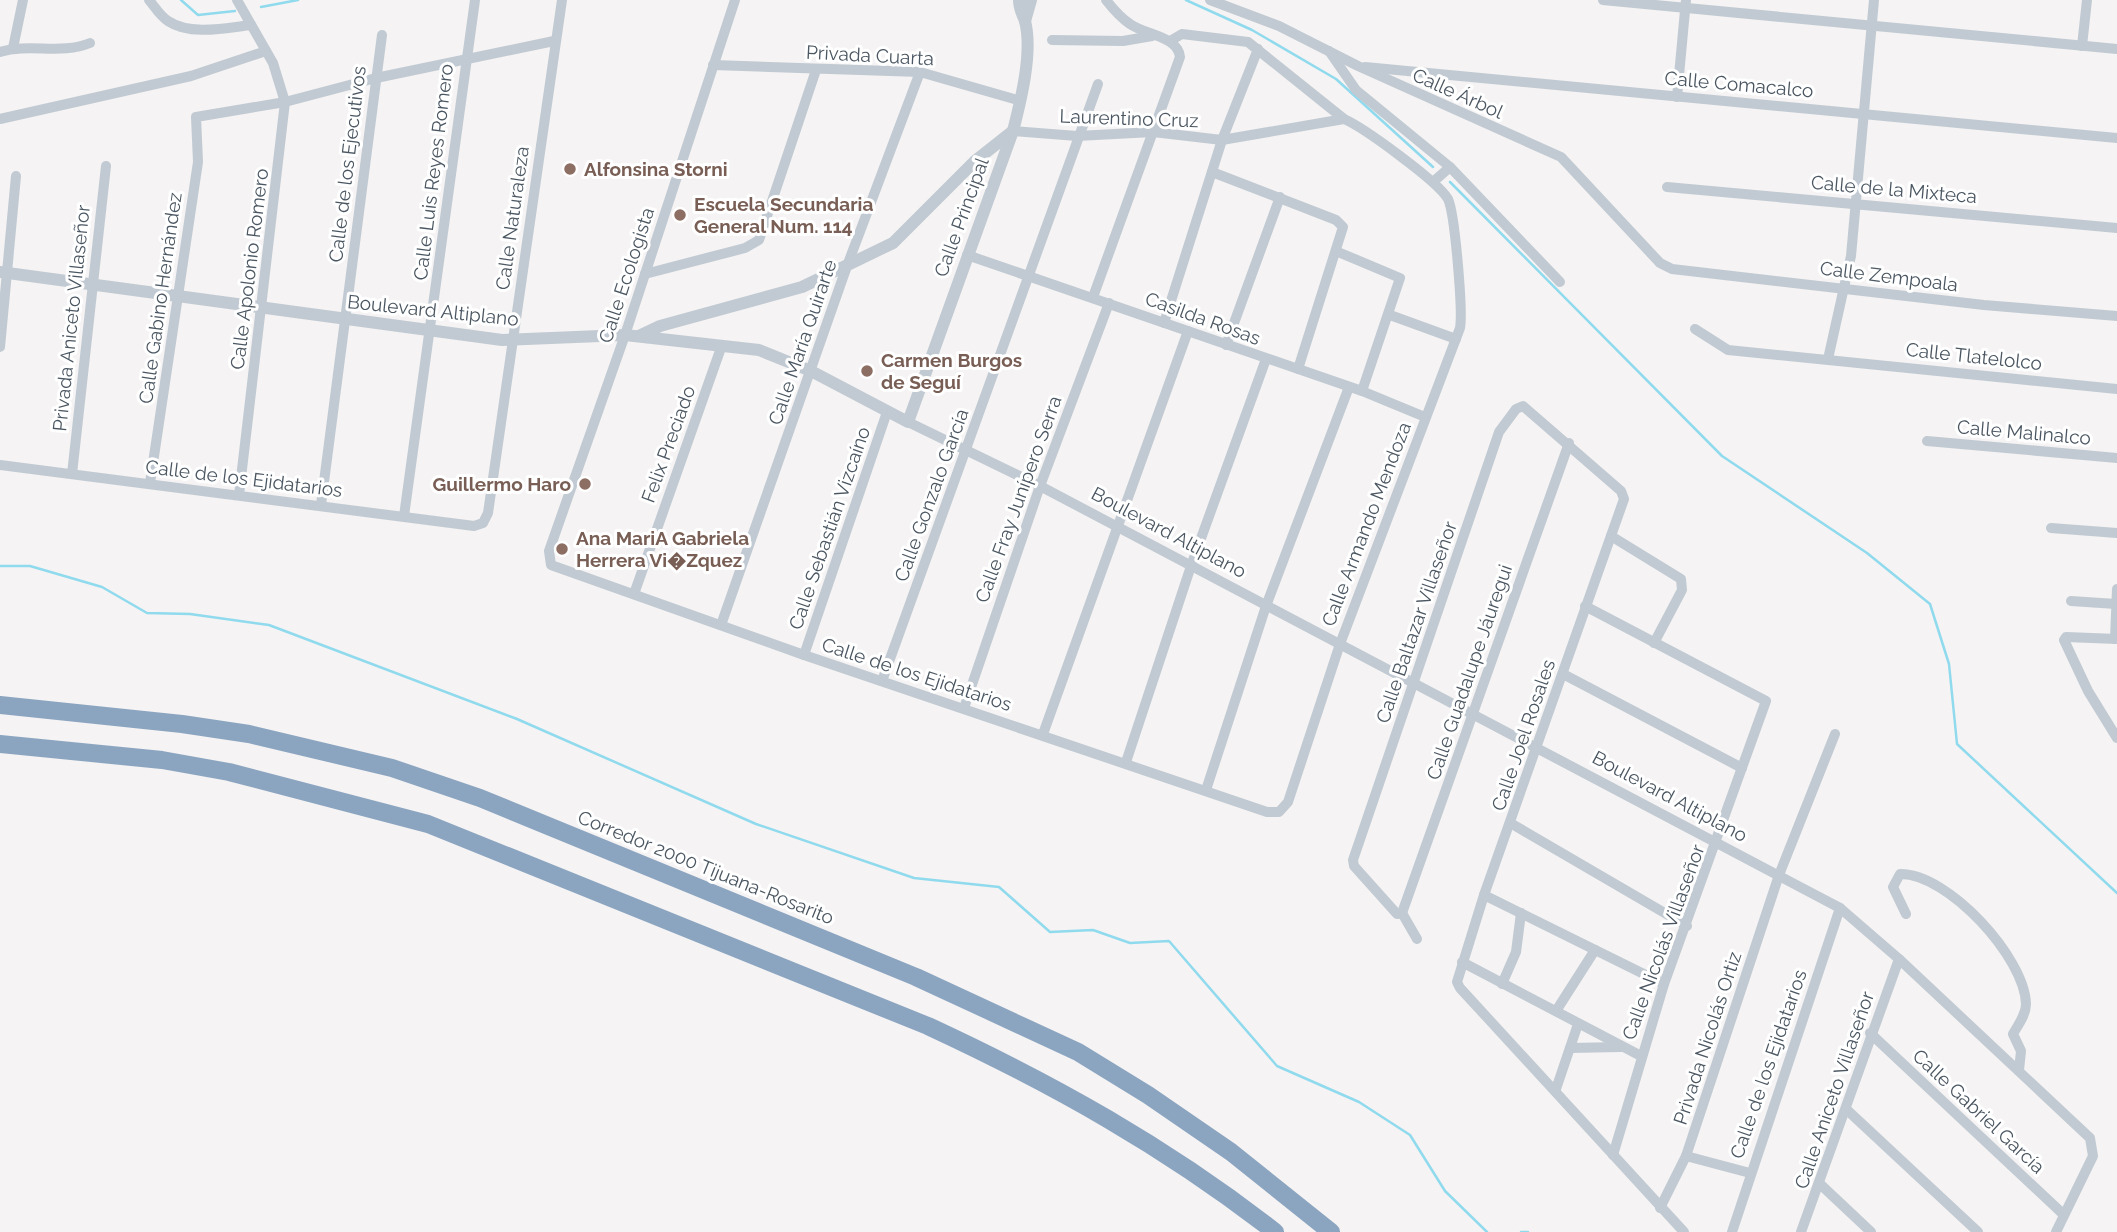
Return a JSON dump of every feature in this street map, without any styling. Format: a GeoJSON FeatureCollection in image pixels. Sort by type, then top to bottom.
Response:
{"type":"FeatureCollection","features":[{"type":"Feature","properties":{"kind":"highway","name":"Corredor 2000 Tijuana-Rosarito"},"geometry":{"type":"LineString","coordinates":[[0,705],[182,723],[249,734],[393,768],[481,798],[916,977],[1078,1052],[1148,1095],[1231,1152],[1331,1232]]}},
{"type":"Feature","properties":{"kind":"highway"},"geometry":{"type":"LineString","coordinates":[[0,744],[162,760],[229,772],[389,813],[471,840],[928,1026],[991,1055],[1129,1129],[1218,1189],[1275,1232]]}},
{"type":"Feature","properties":{"kind":"street"},"geometry":{"type":"LineString","coordinates":[[13,48],[23,0]]}},
{"type":"Feature","properties":{"kind":"street"},"geometry":{"type":"LineString","coordinates":[[149,0],[169,22],[177,25],[213,30],[251,25]]}},
{"type":"Feature","properties":{"kind":"street","name":"Calle Apolonio Romero"},"geometry":{"type":"LineString","coordinates":[[237,0],[281,82],[285,102],[239,495]]}},
{"type":"Feature","properties":{"kind":"street","name":"Calle Luis Reyes Romero"},"geometry":{"type":"LineString","coordinates":[[404,516],[464,61],[475,0]]}},
{"type":"Feature","properties":{"kind":"street","name":"Calle Naturaleza"},"geometry":{"type":"LineString","coordinates":[[483,523],[488,513],[562,0]]}},
{"type":"Feature","properties":{"kind":"street","name":"Calle Ecologista"},"geometry":{"type":"LineString","coordinates":[[549,560],[549,551],[631,336],[645,274],[735,0]]}},
{"type":"Feature","properties":{"kind":"street","name":"Calle Principal"},"geometry":{"type":"LineString","coordinates":[[1019,0],[1025,21]]}},
{"type":"Feature","properties":{"kind":"street","name":"Calle Principal"},"geometry":{"type":"LineString","coordinates":[[908,422],[1013,131],[1024,81],[1025,21],[1031,0]]}},
{"type":"Feature","properties":{"kind":"street"},"geometry":{"type":"LineString","coordinates":[[1093,297],[1180,57],[1174,45],[1129,24],[1106,0]]}},
{"type":"Feature","properties":{"kind":"street","name":"Calle Árbol"},"geometry":{"type":"LineString","coordinates":[[1210,0],[1256,16],[1358,66],[1561,157],[1660,263]]}},
{"type":"Feature","properties":{"kind":"street"},"geometry":{"type":"LineString","coordinates":[[1603,0],[1686,4],[1871,26],[2117,50]]}},
{"type":"Feature","properties":{"kind":"street"},"geometry":{"type":"LineString","coordinates":[[1695,330],[1728,350],[1828,359],[1844,288],[1856,204],[1874,0]]}},
{"type":"Feature","properties":{"kind":"street"},"geometry":{"type":"LineString","coordinates":[[2082,46],[2087,0]]}},
{"type":"Feature","properties":{"kind":"street"},"geometry":{"type":"LineString","coordinates":[[1677,96],[1686,4]]}},
{"type":"Feature","properties":{"kind":"street"},"geometry":{"type":"LineString","coordinates":[[1174,45],[1182,34],[1248,42],[1344,119],[1433,182],[1450,167]]}},
{"type":"Feature","properties":{"kind":"street","name":"Calle de los Ejecutivos"},"geometry":{"type":"LineString","coordinates":[[321,505],[382,36]]}},
{"type":"Feature","properties":{"kind":"street"},"geometry":{"type":"LineString","coordinates":[[1052,40],[1124,41],[1153,36]]}},
{"type":"Feature","properties":{"kind":"street"},"geometry":{"type":"LineString","coordinates":[[285,102],[376,78],[554,41]]}},
{"type":"Feature","properties":{"kind":"street"},"geometry":{"type":"LineString","coordinates":[[0,52],[13,48],[69,49],[90,43]]}},
{"type":"Feature","properties":{"kind":"street"},"geometry":{"type":"LineString","coordinates":[[1164,323],[1222,140],[1258,49]]}},
{"type":"Feature","properties":{"kind":"street"},"geometry":{"type":"LineString","coordinates":[[0,119],[191,76],[266,51]]}},
{"type":"Feature","properties":{"kind":"street"},"geometry":{"type":"LineString","coordinates":[[1329,51],[1356,90],[1450,167],[1560,282]]}},
{"type":"Feature","properties":{"kind":"street","name":"Privada Cuarta"},"geometry":{"type":"LineString","coordinates":[[713,65],[920,72],[1021,101]]}},
{"type":"Feature","properties":{"kind":"street","name":"Calle Comacalco"},"geometry":{"type":"LineString","coordinates":[[1358,66],[2117,138]]}},
{"type":"Feature","properties":{"kind":"street"},"geometry":{"type":"LineString","coordinates":[[645,274],[745,248],[759,240],[816,70]]}},
{"type":"Feature","properties":{"kind":"street","name":"Calle María Quirarte"},"geometry":{"type":"LineString","coordinates":[[721,625],[847,266],[920,72]]}},
{"type":"Feature","properties":{"kind":"street","name":"Calle Gonzalo García"},"geometry":{"type":"LineString","coordinates":[[882,681],[1098,84]]}},
{"type":"Feature","properties":{"kind":"street","name":"Calle Gabino Hernández"},"geometry":{"type":"LineString","coordinates":[[150,483],[198,162],[196,117],[285,102]]}},
{"type":"Feature","properties":{"kind":"street","name":"Laurentino Cruz"},"geometry":{"type":"LineString","coordinates":[[1013,131],[1077,136],[1153,132],[1222,140],[1344,119]]}},
{"type":"Feature","properties":{"kind":"street"},"geometry":{"type":"LineString","coordinates":[[631,336],[802,287],[847,266],[901,237],[975,160],[1013,131]]}},
{"type":"Feature","properties":{"kind":"street","name":"Privada Aniceto Villaseñor"},"geometry":{"type":"LineString","coordinates":[[72,474],[106,166]]}},
{"type":"Feature","properties":{"kind":"street"},"geometry":{"type":"LineString","coordinates":[[1212,172],[1341,223],[1344,232],[1298,369]]}},
{"type":"Feature","properties":{"kind":"street"},"geometry":{"type":"LineString","coordinates":[[0,347],[16,176]]}},
{"type":"Feature","properties":{"kind":"street","name":"Calle Armando Mendoza"},"geometry":{"type":"LineString","coordinates":[[1279,812],[1288,802],[1340,644],[1457,339],[1462,317],[1449,200],[1433,182]]}},
{"type":"Feature","properties":{"kind":"street","name":"Calle de la Mixteca"},"geometry":{"type":"LineString","coordinates":[[1667,187],[2117,228]]}},
{"type":"Feature","properties":{"kind":"street"},"geometry":{"type":"LineString","coordinates":[[1226,345],[1280,197]]}},
{"type":"Feature","properties":{"kind":"street"},"geometry":{"type":"LineString","coordinates":[[1338,251],[1399,277],[1390,315],[1362,391]]}},
{"type":"Feature","properties":{"kind":"street","name":"Casilda Rosas"},"geometry":{"type":"LineString","coordinates":[[967,255],[1362,391],[1425,417]]}},
{"type":"Feature","properties":{"kind":"street","name":"Calle Zempoala"},"geometry":{"type":"LineString","coordinates":[[1660,263],[1672,268],[1740,278],[1983,305],[2117,316]]}},
{"type":"Feature","properties":{"kind":"street","name":"Boulevard Altiplano"},"geometry":{"type":"LineString","coordinates":[[5,273],[512,340],[631,336],[722,345],[770,353],[811,371],[887,412],[1040,486],[1840,908],[1899,959],[2090,1138],[2093,1156],[2056,1232]]}},
{"type":"Feature","properties":{"kind":"street","name":"Calle Fray Junípero Serra"},"geometry":{"type":"LineString","coordinates":[[964,708],[1040,486],[1109,303]]}},
{"type":"Feature","properties":{"kind":"street"},"geometry":{"type":"LineString","coordinates":[[1390,315],[1457,339]]}},
{"type":"Feature","properties":{"kind":"street"},"geometry":{"type":"LineString","coordinates":[[1043,734],[1188,331]]}},
{"type":"Feature","properties":{"kind":"street","name":"Felix Preciado"},"geometry":{"type":"LineString","coordinates":[[634,594],[722,345]]}},
{"type":"Feature","properties":{"kind":"street"},"geometry":{"type":"LineString","coordinates":[[1126,762],[1191,566],[1266,359]]}},
{"type":"Feature","properties":{"kind":"street","name":"Calle Tlatelolco"},"geometry":{"type":"LineString","coordinates":[[1828,359],[2117,388]]}},
{"type":"Feature","properties":{"kind":"street"},"geometry":{"type":"LineString","coordinates":[[1206,790],[1266,606],[1349,387]]}},
{"type":"Feature","properties":{"kind":"street","name":"Calle Baltazar Villaseñor"},"geometry":{"type":"LineString","coordinates":[[1402,914],[1396,914],[1353,863],[1499,432],[1516,409],[1523,406],[1569,443]]}},
{"type":"Feature","properties":{"kind":"street","name":"Calle Sebastián Vizcaíno"},"geometry":{"type":"LineString","coordinates":[[804,655],[887,412]]}},
{"type":"Feature","properties":{"kind":"street","name":"Calle Malinalco"},"geometry":{"type":"LineString","coordinates":[[1927,441],[2117,458]]}},
{"type":"Feature","properties":{"kind":"street","name":"Calle Joel Rosales"},"geometry":{"type":"LineString","coordinates":[[1556,1089],[1460,988],[1457,977],[1611,536],[1623,494],[1569,443]]}},
{"type":"Feature","properties":{"kind":"street","name":"Calle Guadalupe Jáuregui"},"geometry":{"type":"LineString","coordinates":[[1402,914],[1569,443]]}},
{"type":"Feature","properties":{"kind":"street","name":"Calle de los Ejidatarios"},"geometry":{"type":"LineString","coordinates":[[0,465],[474,526],[483,523]]}},
{"type":"Feature","properties":{"kind":"street"},"geometry":{"type":"LineString","coordinates":[[2051,528],[2117,533]]}},
{"type":"Feature","properties":{"kind":"street"},"geometry":{"type":"LineString","coordinates":[[1585,606],[1654,643],[1682,590],[1681,579],[1611,536]]}},
{"type":"Feature","properties":{"kind":"street","name":"Calle de los Ejidatarios"},"geometry":{"type":"LineString","coordinates":[[549,560],[555,568],[804,655],[1268,812],[1279,812]]}},
{"type":"Feature","properties":{"kind":"street"},"geometry":{"type":"LineString","coordinates":[[2117,589],[2116,639],[2066,637],[2064,644],[2117,738]]}},
{"type":"Feature","properties":{"kind":"street"},"geometry":{"type":"LineString","coordinates":[[2071,601],[2116,604]]}},
{"type":"Feature","properties":{"kind":"street","name":"Calle Nicolás Villaseñor"},"geometry":{"type":"LineString","coordinates":[[1614,1155],[1640,1056],[1664,984],[1766,703],[1765,699],[1654,643]]}},
{"type":"Feature","properties":{"kind":"street"},"geometry":{"type":"LineString","coordinates":[[1563,674],[1742,768]]}},
{"type":"Feature","properties":{"kind":"street","name":"Privada Nicolás Ortiz"},"geometry":{"type":"LineString","coordinates":[[1660,1208],[1686,1156],[1779,875],[1835,734]]}},
{"type":"Feature","properties":{"kind":"street"},"geometry":{"type":"LineString","coordinates":[[1512,824],[1686,926]]}},
{"type":"Feature","properties":{"kind":"street"},"geometry":{"type":"LineString","coordinates":[[1906,914],[1893,887],[1900,874],[1907,874],[1948,891],[1963,902],[1993,937],[2024,987],[2025,1012],[2013,1034],[2021,1051],[2019,1070]]}},
{"type":"Feature","properties":{"kind":"street"},"geometry":{"type":"LineString","coordinates":[[1484,895],[1664,984]]}},
{"type":"Feature","properties":{"kind":"street","name":"Calle de los Ejidatarios"},"geometry":{"type":"LineString","coordinates":[[1732,1232],[1840,908]]}},
{"type":"Feature","properties":{"kind":"street"},"geometry":{"type":"LineString","coordinates":[[1502,984],[1516,952],[1521,913]]}},
{"type":"Feature","properties":{"kind":"street"},"geometry":{"type":"LineString","coordinates":[[1402,914],[1417,939]]}},
{"type":"Feature","properties":{"kind":"street"},"geometry":{"type":"LineString","coordinates":[[1556,1011],[1595,950]]}},
{"type":"Feature","properties":{"kind":"street","name":"Calle Aniceto Villaseñor"},"geometry":{"type":"LineString","coordinates":[[1801,1232],[1820,1184],[1870,1033],[1899,959]]}},
{"type":"Feature","properties":{"kind":"street"},"geometry":{"type":"LineString","coordinates":[[1462,962],[1640,1056]]}},
{"type":"Feature","properties":{"kind":"street"},"geometry":{"type":"LineString","coordinates":[[1578,1024],[1556,1089],[1684,1232]]}},
{"type":"Feature","properties":{"kind":"street","name":"Calle Gabriel García"},"geometry":{"type":"LineString","coordinates":[[1870,1033],[2063,1214]]}},
{"type":"Feature","properties":{"kind":"street"},"geometry":{"type":"LineString","coordinates":[[1570,1048],[1622,1047]]}},
{"type":"Feature","properties":{"kind":"street"},"geometry":{"type":"LineString","coordinates":[[1846,1109],[1978,1232]]}},
{"type":"Feature","properties":{"kind":"street"},"geometry":{"type":"LineString","coordinates":[[1686,1156],[1750,1173]]}},
{"type":"Feature","properties":{"kind":"street"},"geometry":{"type":"LineString","coordinates":[[1820,1184],[1871,1232]]}},
{"type":"Feature","properties":{"kind":"waterway"},"geometry":{"type":"LineString","coordinates":[[181,0],[198,15],[235,11]]}},
{"type":"Feature","properties":{"kind":"waterway"},"geometry":{"type":"LineString","coordinates":[[261,7],[298,0]]}},
{"type":"Feature","properties":{"kind":"waterway"},"geometry":{"type":"LineString","coordinates":[[1186,0],[1252,30],[1336,79],[1433,167]]}},
{"type":"Feature","properties":{"kind":"waterway"},"geometry":{"type":"LineString","coordinates":[[1450,182],[1722,456],[1867,553],[1930,604],[1949,664],[1957,744],[2117,893]]}},
{"type":"Feature","properties":{"kind":"waterway"},"geometry":{"type":"LineString","coordinates":[[0,566],[30,566],[102,587],[147,613],[190,614],[269,625],[517,719],[756,824],[914,878],[999,887],[1050,932],[1093,930],[1130,943],[1169,941],[1277,1066],[1359,1102],[1410,1135],[1445,1191],[1487,1232]]}},
{"type":"Feature","properties":{"kind":"waterway"},"geometry":{"type":"LineString","coordinates":[[1521,1232],[1528,1232]]}},
{"type":"Feature","properties":{"kind":"place","name":"Alfonsina Storni"},"geometry":{"type":"Point","coordinates":[570,169]}},
{"type":"Feature","properties":{"kind":"place","name":"Escuela Secundaria General Num. 114"},"geometry":{"type":"Point","coordinates":[680,215]}},
{"type":"Feature","properties":{"kind":"place","name":"Carmen Burgos de Seguí"},"geometry":{"type":"Point","coordinates":[867,371]}},
{"type":"Feature","properties":{"kind":"place","name":"Guillermo Haro"},"geometry":{"type":"Point","coordinates":[585,484]}},
{"type":"Feature","properties":{"kind":"place","name":"Ana MariA Gabriela Herrera Vi�Zquez"},"geometry":{"type":"Point","coordinates":[562,549]}}]}
